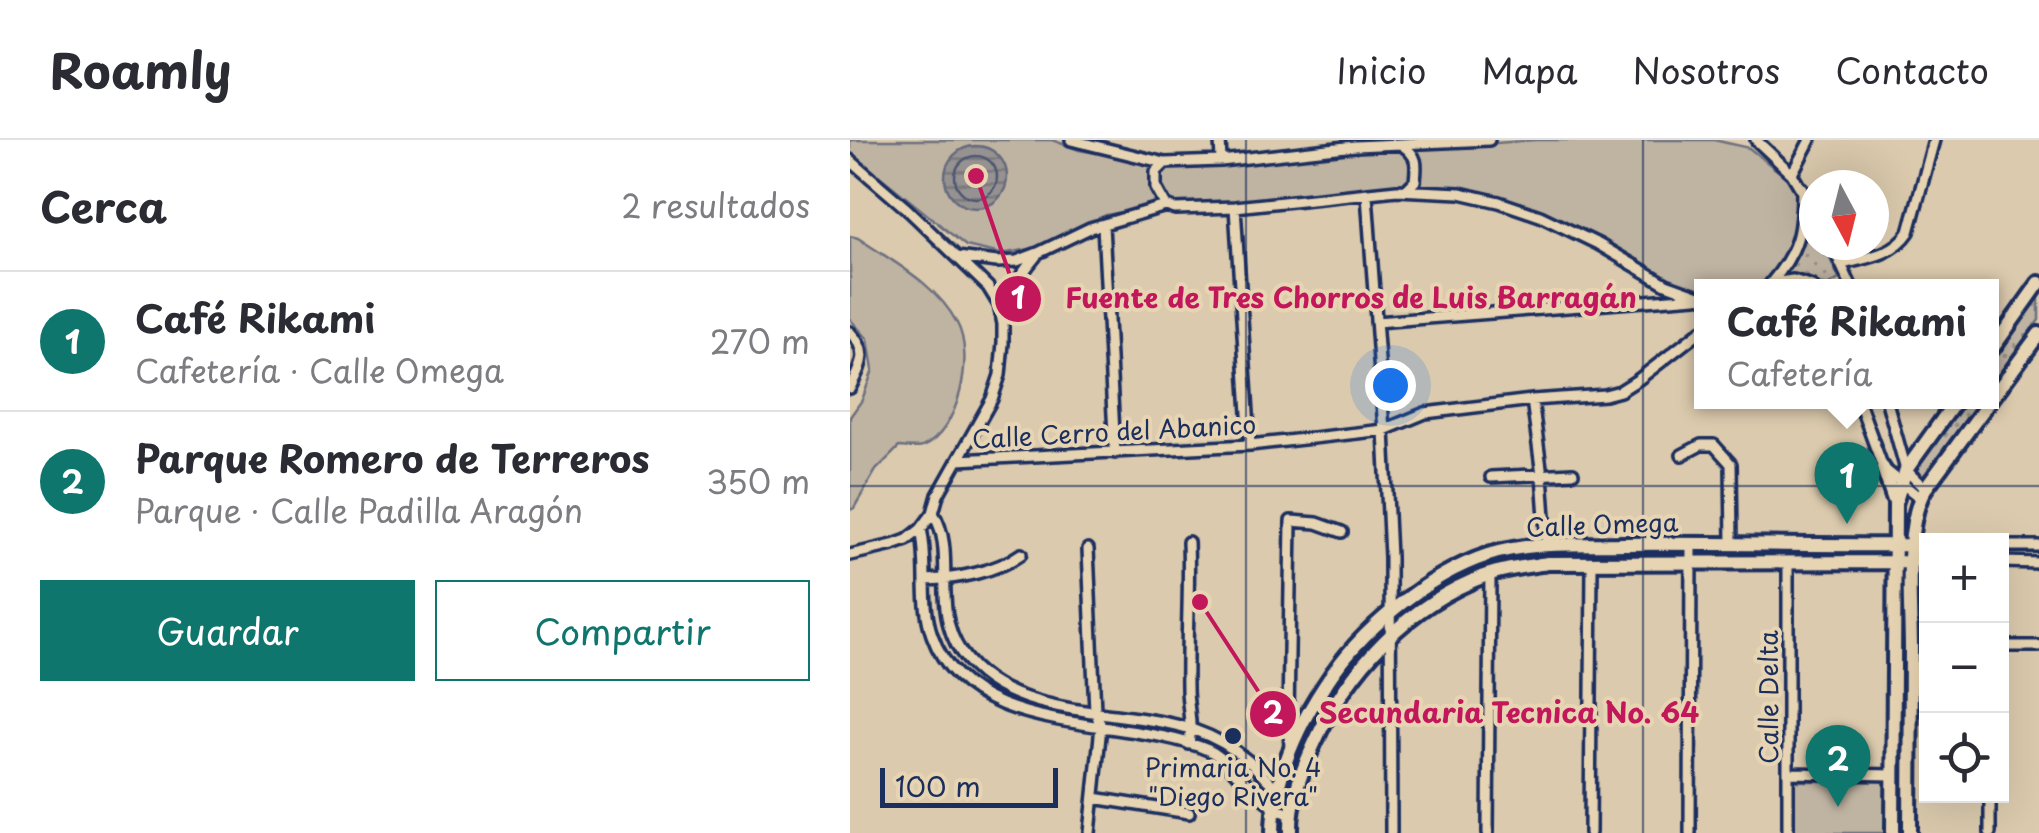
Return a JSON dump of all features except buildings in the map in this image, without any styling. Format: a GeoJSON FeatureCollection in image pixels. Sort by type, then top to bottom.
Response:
{"type":"FeatureCollection","features":[{"type":"Feature","properties":{"kind":"street"},"geometry":{"type":"LineString","coordinates":[[1220,140],[1222,161]]}},
{"type":"Feature","properties":{"kind":"street"},"geometry":{"type":"LineString","coordinates":[[1078,141],[1165,163],[1222,161],[1354,143],[1402,145],[1490,140]]}},
{"type":"Feature","properties":{"kind":"street"},"geometry":{"type":"LineString","coordinates":[[1756,140],[1799,184]]}},
{"type":"Feature","properties":{"kind":"street"},"geometry":{"type":"LineString","coordinates":[[1792,174],[1810,140]]}},
{"type":"Feature","properties":{"kind":"street"},"geometry":{"type":"LineString","coordinates":[[1842,264],[1892,250],[1904,240],[1934,140]]}},
{"type":"Feature","properties":{"kind":"street"},"geometry":{"type":"LineString","coordinates":[[1425,190],[1419,156],[1430,144]]}},
{"type":"Feature","properties":{"kind":"street"},"geometry":{"type":"LineString","coordinates":[[1402,145],[1416,160],[1415,181],[1406,190]]}},
{"type":"Feature","properties":{"kind":"street"},"geometry":{"type":"LineString","coordinates":[[850,160],[908,209],[988,287],[1002,324]]}},
{"type":"Feature","properties":{"kind":"street"},"geometry":{"type":"LineString","coordinates":[[1165,163],[1156,172],[1156,188],[1166,206]]}},
{"type":"Feature","properties":{"kind":"street"},"geometry":{"type":"LineString","coordinates":[[957,258],[1017,261],[1090,228],[1166,206],[1235,207],[1425,190],[1500,202],[1540,216],[1666,284],[1694,295]]}},
{"type":"Feature","properties":{"kind":"street"},"geometry":{"type":"LineString","coordinates":[[1367,195],[1392,613],[1391,833]]}},
{"type":"Feature","properties":{"kind":"street"},"geometry":{"type":"LineString","coordinates":[[1235,207],[1250,445]]}},
{"type":"Feature","properties":{"kind":"street"},"geometry":{"type":"LineString","coordinates":[[1103,225],[1115,453]]}},
{"type":"Feature","properties":{"kind":"street"},"geometry":{"type":"LineString","coordinates":[[1773,279],[1785,266],[1799,233]]}},
{"type":"Feature","properties":{"kind":"street"},"geometry":{"type":"LineString","coordinates":[[958,460],[992,399],[1000,375],[1002,324],[1011,292],[1038,254]]}},
{"type":"Feature","properties":{"kind":"street"},"geometry":{"type":"LineString","coordinates":[[1840,260],[1849,279]]}},
{"type":"Feature","properties":{"kind":"street"},"geometry":{"type":"LineString","coordinates":[[1999,339],[2039,283]]}},
{"type":"Feature","properties":{"kind":"street"},"geometry":{"type":"LineString","coordinates":[[1376,322],[1694,297]]}},
{"type":"Feature","properties":{"kind":"street"},"geometry":{"type":"LineString","coordinates":[[850,332],[862,348],[862,364],[850,388]]}},
{"type":"Feature","properties":{"kind":"street"},"geometry":{"type":"LineString","coordinates":[[1999,389],[2039,334]]}},
{"type":"Feature","properties":{"kind":"street","name":"Calle Cerro del Abanico"},"geometry":{"type":"LineString","coordinates":[[922,529],[958,460],[1250,445],[1384,430],[1425,413],[1605,395],[1620,391],[1694,336]]}},
{"type":"Feature","properties":{"kind":"street"},"geometry":{"type":"LineString","coordinates":[[1532,400],[1547,546]]}},
{"type":"Feature","properties":{"kind":"street"},"geometry":{"type":"LineString","coordinates":[[1862,409],[1895,504]]}},
{"type":"Feature","properties":{"kind":"street"},"geometry":{"type":"LineString","coordinates":[[1889,409],[1904,476]]}},
{"type":"Feature","properties":{"kind":"street"},"geometry":{"type":"LineString","coordinates":[[1893,833],[1895,504],[1904,476],[1950,409]]}},
{"type":"Feature","properties":{"kind":"street"},"geometry":{"type":"LineString","coordinates":[[1910,833],[1911,562],[1919,546],[1914,523],[1923,493],[1984,409]]}},
{"type":"Feature","properties":{"kind":"street"},"geometry":{"type":"LineString","coordinates":[[1682,455],[1701,445],[1714,445],[1730,464],[1732,543]]}},
{"type":"Feature","properties":{"kind":"street"},"geometry":{"type":"LineString","coordinates":[[1883,468],[1904,476],[1923,493]]}},
{"type":"Feature","properties":{"kind":"street"},"geometry":{"type":"LineString","coordinates":[[1491,477],[1573,473]]}},
{"type":"Feature","properties":{"kind":"street"},"geometry":{"type":"LineString","coordinates":[[933,512],[944,540],[943,579],[950,633],[962,654],[988,682],[1014,694],[1192,729],[1225,743],[1277,791],[1294,799]]}},
{"type":"Feature","properties":{"kind":"street"},"geometry":{"type":"LineString","coordinates":[[1291,750],[1291,521],[1342,532]]}},
{"type":"Feature","properties":{"kind":"street"},"geometry":{"type":"LineString","coordinates":[[850,555],[907,540],[922,529]]}},
{"type":"Feature","properties":{"kind":"street"},"geometry":{"type":"LineString","coordinates":[[922,529],[932,637],[945,660],[975,690],[1006,706],[1188,744],[1219,756],[1273,808],[1290,816]]}},
{"type":"Feature","properties":{"kind":"street"},"geometry":{"type":"LineString","coordinates":[[1188,542],[1187,691],[1192,729],[1188,744]]}},
{"type":"Feature","properties":{"kind":"street"},"geometry":{"type":"LineString","coordinates":[[1690,833],[1691,543]]}},
{"type":"Feature","properties":{"kind":"street","name":"Calle Omega"},"geometry":{"type":"LineString","coordinates":[[1273,833],[1273,808],[1291,750],[1311,706],[1331,675],[1358,642],[1392,613],[1430,583],[1464,564],[1510,550],[1547,546],[1919,546]]}},
{"type":"Feature","properties":{"kind":"street"},"geometry":{"type":"LineString","coordinates":[[2009,546],[2039,546]]}},
{"type":"Feature","properties":{"kind":"street"},"geometry":{"type":"LineString","coordinates":[[1088,549],[1095,711],[1101,726],[1090,833]]}},
{"type":"Feature","properties":{"kind":"street"},"geometry":{"type":"LineString","coordinates":[[926,580],[1009,563],[1022,554]]}},
{"type":"Feature","properties":{"kind":"street"},"geometry":{"type":"LineString","coordinates":[[1590,833],[1592,562]]}},
{"type":"Feature","properties":{"kind":"street","name":"Calle Omega"},"geometry":{"type":"LineString","coordinates":[[1290,833],[1290,816],[1308,756],[1326,716],[1356,673],[1392,633],[1440,598],[1490,574],[1548,564],[1592,562],[1919,562]]}},
{"type":"Feature","properties":{"kind":"street","name":"Calle Delta"},"geometry":{"type":"LineString","coordinates":[[1788,562],[1788,833]]}},
{"type":"Feature","properties":{"kind":"street"},"geometry":{"type":"LineString","coordinates":[[2009,562],[2039,563]]}},
{"type":"Feature","properties":{"kind":"street"},"geometry":{"type":"LineString","coordinates":[[1488,833],[1490,574]]}},
{"type":"Feature","properties":{"kind":"street"},"geometry":{"type":"LineString","coordinates":[[927,614],[946,613]]}},
{"type":"Feature","properties":{"kind":"street"},"geometry":{"type":"LineString","coordinates":[[2009,646],[2039,646]]}},
{"type":"Feature","properties":{"kind":"street"},"geometry":{"type":"LineString","coordinates":[[1911,647],[1919,647]]}},
{"type":"Feature","properties":{"kind":"street"},"geometry":{"type":"LineString","coordinates":[[1788,773],[1894,775]]}},
{"type":"Feature","properties":{"kind":"street"},"geometry":{"type":"LineString","coordinates":[[1094,798],[1189,814]]}},
{"type":"Feature","properties":{"kind":"street"},"geometry":{"type":"LineString","coordinates":[[1990,803],[1990,833]]}},
{"type":"Feature","properties":{"kind":"shaded area"},"geometry":{"type":"Polygon","coordinates":[[[850,140],[1052,140],[1079,150],[1164,165],[1382,146],[1431,148],[1535,140],[1714,140],[1749,148],[1793,183],[1799,207],[1798,228],[1773,275],[1767,279],[1694,279],[1694,290],[1651,274],[1554,220],[1448,190],[1234,206],[1165,205],[1106,215],[1035,248],[1001,254],[966,246],[850,152],[850,140]]]}},
{"type":"Feature","properties":{"kind":"shaded area"},"geometry":{"type":"Polygon","coordinates":[[[850,236],[926,285],[948,309],[962,337],[964,373],[946,426],[922,447],[899,447],[876,470],[850,510],[850,417],[862,400],[873,370],[868,339],[850,319],[850,236]]]}},
{"type":"Feature","properties":{"kind":"shaded area"},"geometry":{"type":"Polygon","coordinates":[[[1799,250],[1799,260],[1831,260],[1839,279],[1782,276],[1799,250]]]}},
{"type":"Feature","properties":{"kind":"shaded area"},"geometry":{"type":"Polygon","coordinates":[[[2039,295],[2039,320],[1999,374],[1999,350],[2039,295]]]}},
{"type":"Feature","properties":{"kind":"shaded area"},"geometry":{"type":"Polygon","coordinates":[[[1957,409],[1974,409],[1924,477],[1914,468],[1957,409]]]}},
{"type":"Feature","properties":{"kind":"shaded area"},"geometry":{"type":"Polygon","coordinates":[[[1900,568],[1907,570],[1905,833],[1899,833],[1900,568]]]}},
{"type":"Feature","properties":{"kind":"shaded area"},"geometry":{"type":"Polygon","coordinates":[[[1791,781],[1886,781],[1885,833],[1791,833],[1791,781]]]}},
{"type":"Feature","properties":{"kind":"water"},"geometry":{"type":"Polygon","coordinates":[[[976,146],[998,155],[1007,177],[998,199],[976,208],[954,199],[945,177],[954,155],[976,146]]]}},
{"type":"Feature","properties":{"kind":"place","name":"Fuente de Tres Chorros de Luis Barragán"},"geometry":{"type":"Point","coordinates":[976,176]}},
{"type":"Feature","properties":{"kind":"place","name":"Café Rikami"},"geometry":{"type":"Point","coordinates":[1847,524]}},
{"type":"Feature","properties":{"kind":"place","name":"Secundaria Tecnica No. 64"},"geometry":{"type":"Point","coordinates":[1200,602]}},
{"type":"Feature","properties":{"kind":"place","name":"Primaria No. 4 \"Diego Rivera\""},"geometry":{"type":"Point","coordinates":[1233,736]}},
{"type":"Feature","properties":{"kind":"place","name":"Parque Romero de Terreros"},"geometry":{"type":"Point","coordinates":[1838,807]}}]}
